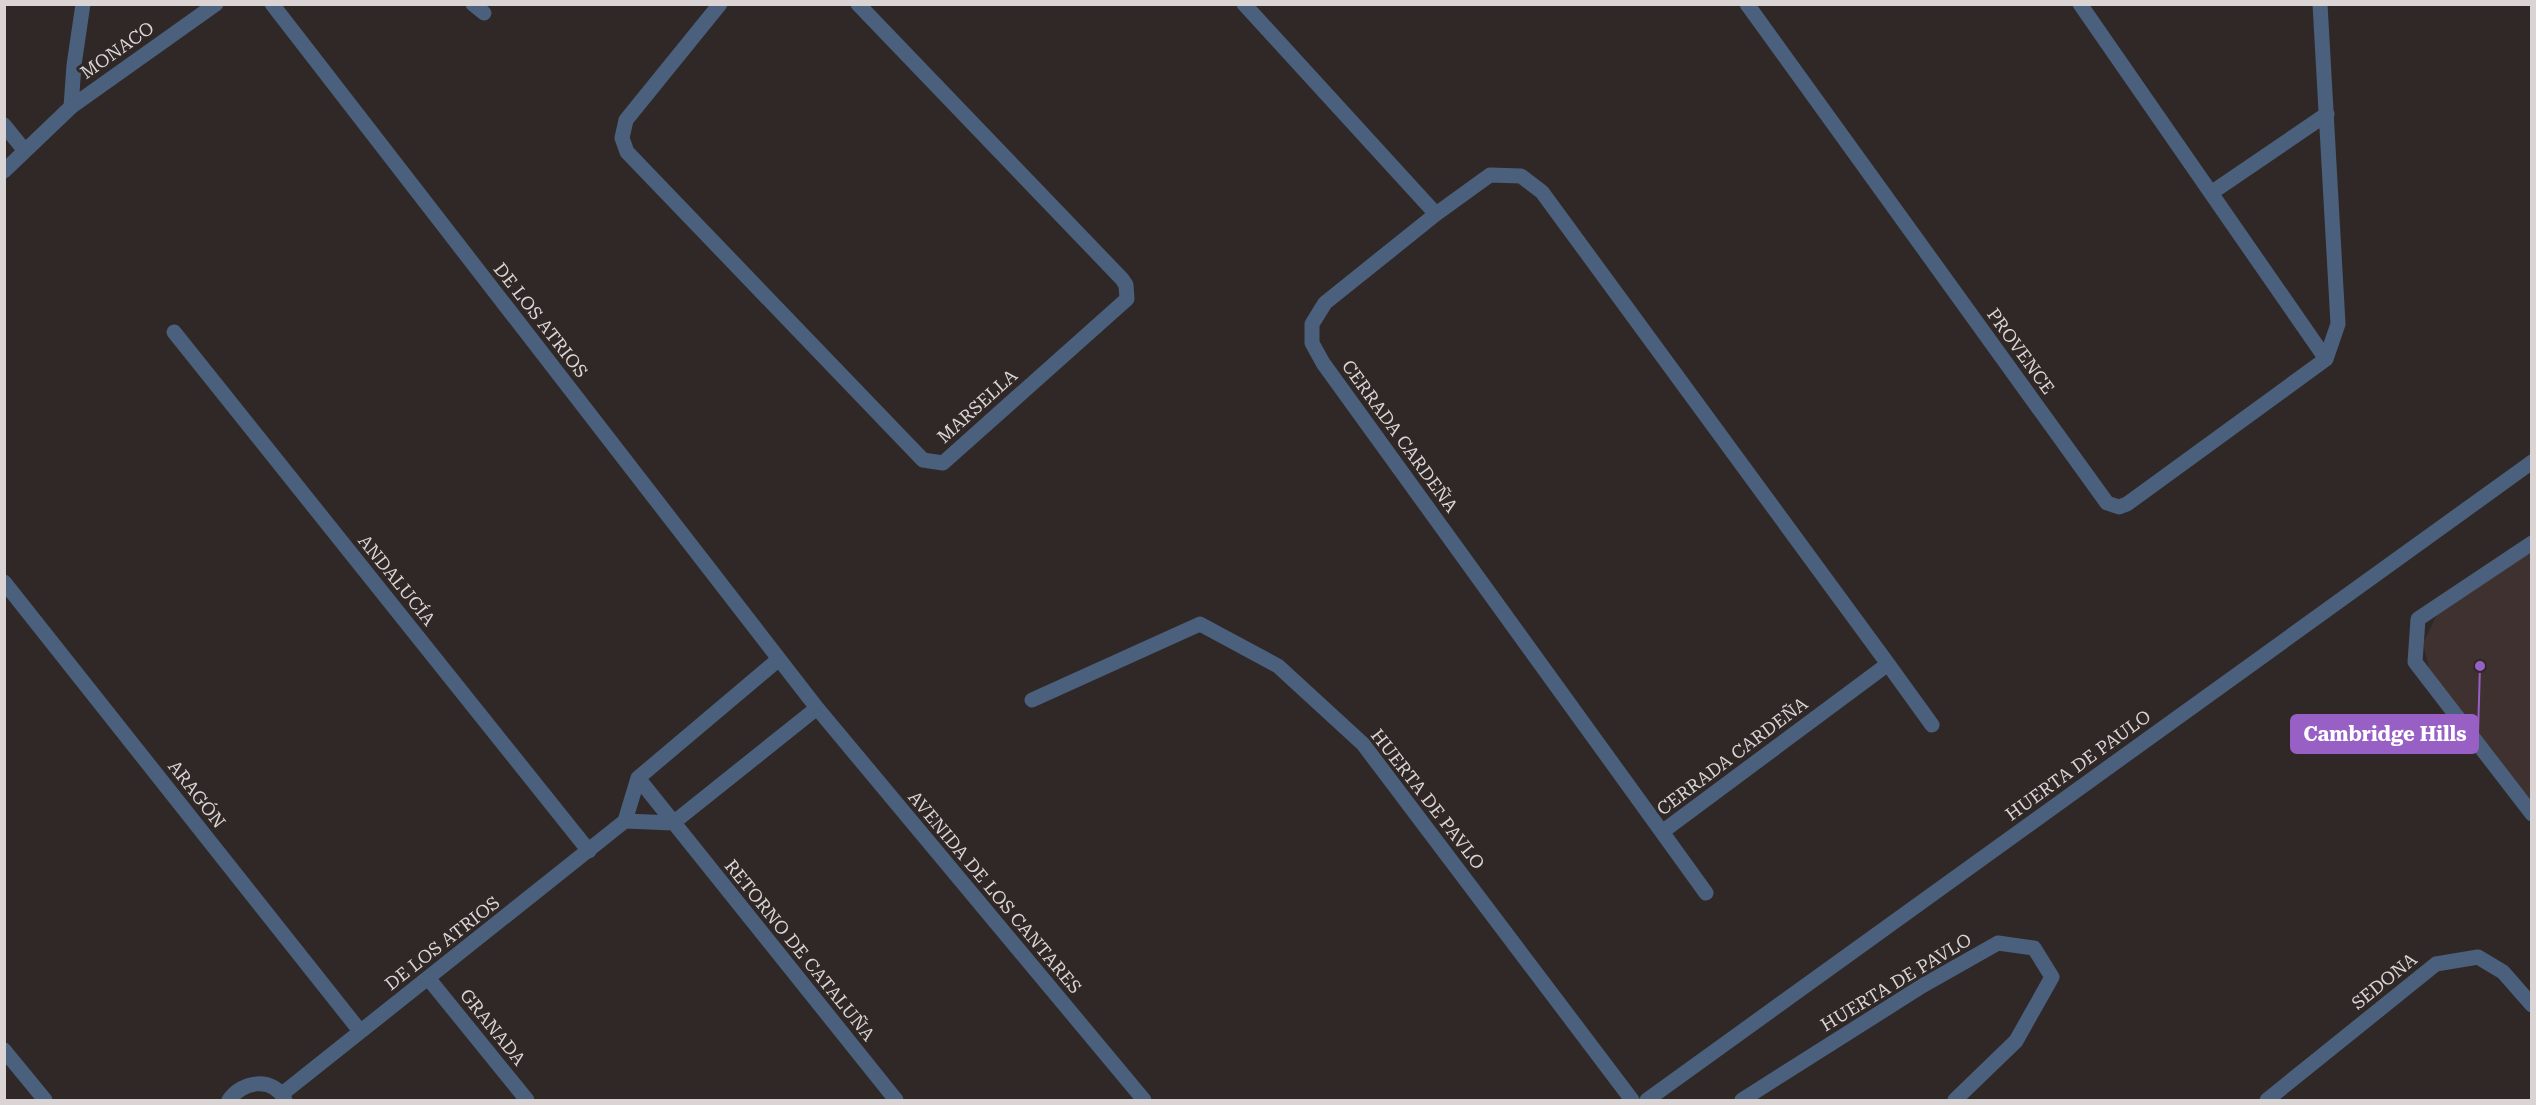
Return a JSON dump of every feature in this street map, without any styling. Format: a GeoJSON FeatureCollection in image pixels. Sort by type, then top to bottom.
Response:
{"type":"FeatureCollection","features":[{"type":"Feature","properties":{"kind":"street"},"geometry":{"type":"LineString","coordinates":[[71,107],[82,4]]}},
{"type":"Feature","properties":{"kind":"street","name":"MONACO"},"geometry":{"type":"LineString","coordinates":[[4,171],[71,107],[216,4]]}},
{"type":"Feature","properties":{"kind":"street","name":"DE LOS ATRIOS"},"geometry":{"type":"LineString","coordinates":[[272,4],[817,708]]}},
{"type":"Feature","properties":{"kind":"street","name":"MARSELLA"},"geometry":{"type":"LineString","coordinates":[[720,4],[626,120],[622,138],[627,152],[923,460],[943,463],[1127,298],[1127,291],[1122,279],[858,4]]}},
{"type":"Feature","properties":{"kind":"street"},"geometry":{"type":"LineString","coordinates":[[1244,4],[1436,214]]}},
{"type":"Feature","properties":{"kind":"street","name":"PROVENCE"},"geometry":{"type":"LineString","coordinates":[[1747,4],[2107,503],[2120,507],[2127,504],[2326,359]]}},
{"type":"Feature","properties":{"kind":"street"},"geometry":{"type":"LineString","coordinates":[[2080,4],[2326,359]]}},
{"type":"Feature","properties":{"kind":"street"},"geometry":{"type":"LineString","coordinates":[[2320,4],[2338,324],[2326,359]]}},
{"type":"Feature","properties":{"kind":"street"},"geometry":{"type":"LineString","coordinates":[[2211,193],[2327,114]]}},
{"type":"Feature","properties":{"kind":"street"},"geometry":{"type":"LineString","coordinates":[[4,125],[25,152]]}},
{"type":"Feature","properties":{"kind":"street","name":"CERRADA CARDEÑA"},"geometry":{"type":"LineString","coordinates":[[1490,175],[1521,176],[1542,192],[1888,664],[1662,832],[1323,363],[1312,343],[1312,324],[1325,303],[1436,214],[1490,175]]}},
{"type":"Feature","properties":{"kind":"street","name":"ANDALUCÍA"},"geometry":{"type":"LineString","coordinates":[[174,332],[589,851]]}},
{"type":"Feature","properties":{"kind":"street","name":"HUERTA DE PAULO"},"geometry":{"type":"LineString","coordinates":[[1647,1101],[2532,462]]}},
{"type":"Feature","properties":{"kind":"street"},"geometry":{"type":"LineString","coordinates":[[2532,543],[2418,619],[2415,662],[2532,814]]}},
{"type":"Feature","properties":{"kind":"street","name":"ARAGÓN"},"geometry":{"type":"LineString","coordinates":[[4,582],[360,1031]]}},
{"type":"Feature","properties":{"kind":"street","name":"HUERTA DE PAVLO"},"geometry":{"type":"LineString","coordinates":[[1032,700],[1200,624],[1278,666],[1363,744],[1632,1101]]}},
{"type":"Feature","properties":{"kind":"street"},"geometry":{"type":"LineString","coordinates":[[779,658],[638,778],[625,821],[673,824],[817,708]]}},
{"type":"Feature","properties":{"kind":"street"},"geometry":{"type":"LineString","coordinates":[[1888,664],[1932,725]]}},
{"type":"Feature","properties":{"kind":"street","name":"AVENIDA DE LOS CANTARES"},"geometry":{"type":"LineString","coordinates":[[817,708],[1144,1101]]}},
{"type":"Feature","properties":{"kind":"street","name":"RETORNO DE CATALUÑA"},"geometry":{"type":"LineString","coordinates":[[638,778],[897,1101]]}},
{"type":"Feature","properties":{"kind":"street","name":"DE LOS ATRIOS"},"geometry":{"type":"LineString","coordinates":[[283,1097],[360,1031],[625,821]]}},
{"type":"Feature","properties":{"kind":"street"},"geometry":{"type":"LineString","coordinates":[[1662,832],[1706,893]]}},
{"type":"Feature","properties":{"kind":"street","name":"HUERTA DE PAVLO"},"geometry":{"type":"LineString","coordinates":[[1742,1101],[1922,986],[1998,943],[2034,948],[2052,977],[2016,1041],[1955,1101]]}},
{"type":"Feature","properties":{"kind":"street","name":"SEDONA"},"geometry":{"type":"LineString","coordinates":[[2266,1101],[2436,964],[2478,957],[2503,972],[2532,1005]]}},
{"type":"Feature","properties":{"kind":"street","name":"GRANADA"},"geometry":{"type":"LineString","coordinates":[[428,978],[527,1101]]}},
{"type":"Feature","properties":{"kind":"street"},"geometry":{"type":"LineString","coordinates":[[4,1050],[45,1101]]}},
{"type":"Feature","properties":{"kind":"street"},"geometry":{"type":"LineString","coordinates":[[229,1101],[235,1091],[250,1083],[267,1085],[283,1097]]}},
{"type":"Feature","properties":{"kind":"shaded area"},"geometry":{"type":"Polygon","coordinates":[[[2531,535],[2531,802],[2434,687],[2423,644],[2445,597],[2531,535]]]}},
{"type":"Feature","properties":{"kind":"place","name":"Cambridge Hills"},"geometry":{"type":"Point","coordinates":[2480,666]}}]}
